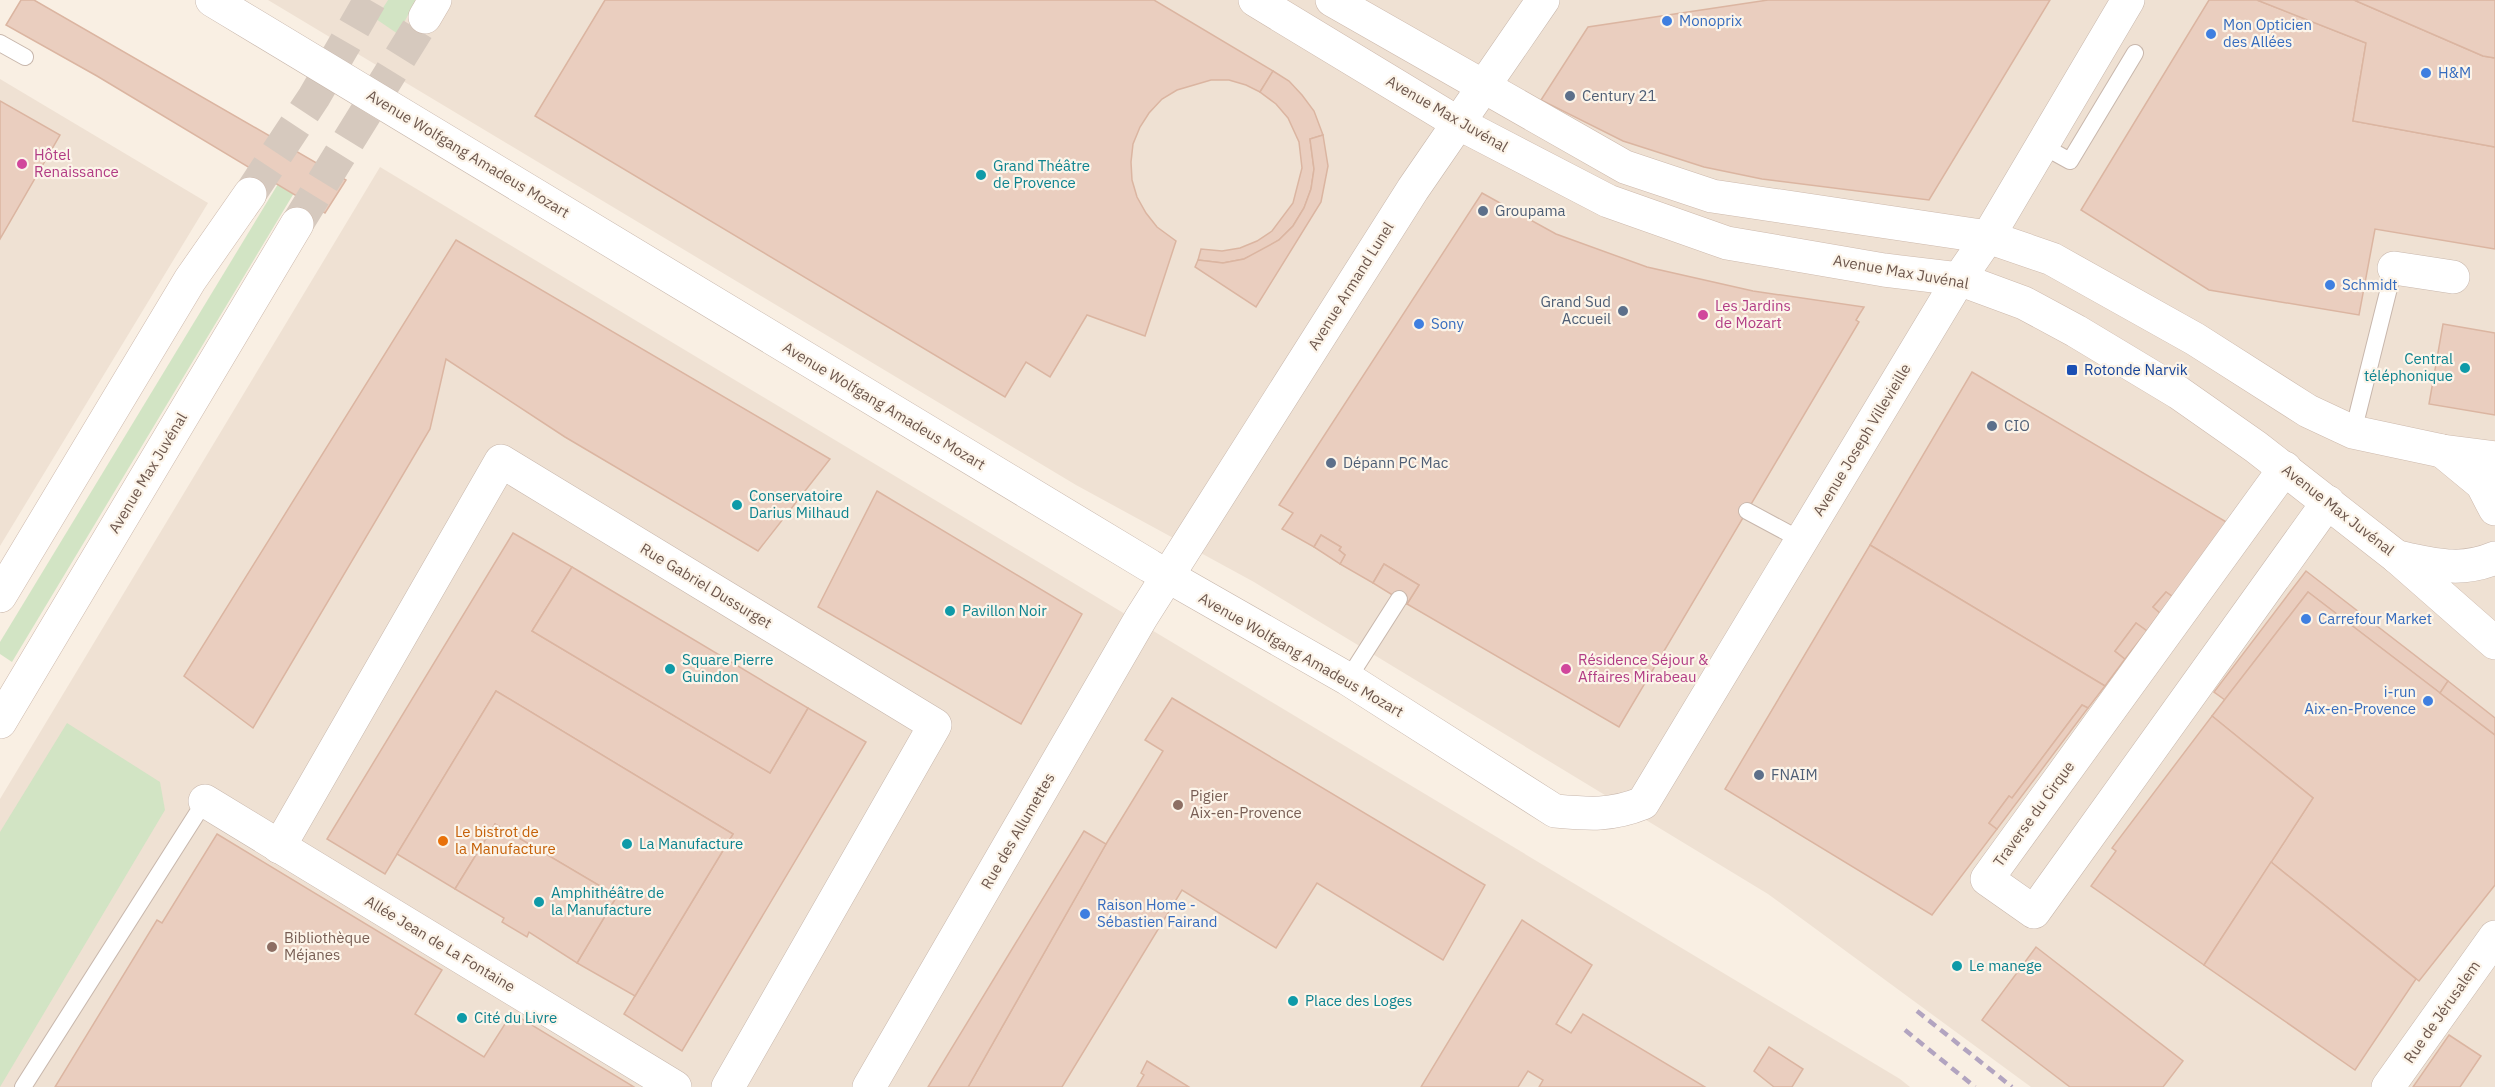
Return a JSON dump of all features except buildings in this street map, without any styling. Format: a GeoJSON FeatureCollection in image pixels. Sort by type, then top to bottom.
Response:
{"type":"FeatureCollection","features":[{"type":"Feature","properties":{"kind":"street","name":"Avenue Wolfgang Amadeus Mozart"},"geometry":{"type":"LineString","coordinates":[[212,0],[1167,576],[1348,679],[1555,811]]}},
{"type":"Feature","properties":{"kind":"street","name":"Avenue Max Juvénal"},"geometry":{"type":"LineString","coordinates":[[1255,0],[1458,123],[1608,201],[1727,243],[1884,270],[1959,279],[2024,303],[2076,331],[2179,393],[2285,468],[2397,557],[2495,643]]}},
{"type":"Feature","properties":{"kind":"street"},"geometry":{"type":"LineString","coordinates":[[1332,0],[1625,167],[1712,196],[1988,237],[2052,259],[2195,339],[2308,411],[2353,432],[2442,451],[2495,458]]}},
{"type":"Feature","properties":{"kind":"street","name":"Avenue Armand Lunel"},"geometry":{"type":"LineString","coordinates":[[1167,576],[1413,189],[1543,0]]}},
{"type":"Feature","properties":{"kind":"street","name":"Avenue Joseph Villevieille"},"geometry":{"type":"LineString","coordinates":[[1555,811],[1592,815],[1621,812],[1643,803],[1959,279],[1988,237],[2128,0]]}},
{"type":"Feature","properties":{"kind":"street"},"geometry":{"type":"LineString","coordinates":[[0,596],[190,280],[250,194]]}},
{"type":"Feature","properties":{"kind":"street","name":"Avenue Max Juvénal"},"geometry":{"type":"LineString","coordinates":[[0,722],[297,224]]}},
{"type":"Feature","properties":{"kind":"street"},"geometry":{"type":"LineString","coordinates":[[2394,268],[2453,277]]}},
{"type":"Feature","properties":{"kind":"street"},"geometry":{"type":"LineString","coordinates":[[2442,451],[2482,484],[2495,509]]}},
{"type":"Feature","properties":{"kind":"street","name":"Rue Gabriel Dussurget"},"geometry":{"type":"LineString","coordinates":[[279,847],[501,461],[935,725],[728,1087]]}},
{"type":"Feature","properties":{"kind":"street","name":"Traverse du Cirque"},"geometry":{"type":"LineString","coordinates":[[2285,468],[1987,879],[2034,912],[2328,502]]}},
{"type":"Feature","properties":{"kind":"street"},"geometry":{"type":"LineString","coordinates":[[2397,557],[2448,568],[2495,558]]}},
{"type":"Feature","properties":{"kind":"street","name":"Rue des Allumettes"},"geometry":{"type":"LineString","coordinates":[[869,1087],[1167,576]]}},
{"type":"Feature","properties":{"kind":"street","name":"Allée Jean de La Fontaine"},"geometry":{"type":"LineString","coordinates":[[205,801],[675,1087]]}},
{"type":"Feature","properties":{"kind":"street","name":"Rue de Jérusalem"},"geometry":{"type":"LineString","coordinates":[[2388,1087],[2495,937]]}},
{"type":"Feature","properties":{"kind":"lane"},"geometry":{"type":"LineString","coordinates":[[0,43],[25,57]]}},
{"type":"Feature","properties":{"kind":"lane"},"geometry":{"type":"LineString","coordinates":[[2041,145],[2070,161],[2135,53]]}},
{"type":"Feature","properties":{"kind":"lane"},"geometry":{"type":"LineString","coordinates":[[2353,432],[2394,268]]}},
{"type":"Feature","properties":{"kind":"lane"},"geometry":{"type":"LineString","coordinates":[[1747,511],[1801,540]]}},
{"type":"Feature","properties":{"kind":"lane"},"geometry":{"type":"LineString","coordinates":[[1348,679],[1399,599]]}},
{"type":"Feature","properties":{"kind":"lane"},"geometry":{"type":"LineString","coordinates":[[23,1087],[205,801]]}},
{"type":"Feature","properties":{"kind":"shaded area"},"geometry":{"type":"Polygon","coordinates":[[[268,0],[2495,0],[2495,1087],[2031,1087],[1768,894],[1254,582],[1076,485],[268,0]]]}},
{"type":"Feature","properties":{"kind":"shaded area"},"geometry":{"type":"Polygon","coordinates":[[[0,79],[208,203],[0,546],[0,79]]]}},
{"type":"Feature","properties":{"kind":"shaded area"},"geometry":{"type":"Polygon","coordinates":[[[380,167],[1910,1087],[0,1087],[0,799],[380,167]]]}},
{"type":"Feature","properties":{"kind":"green space"},"geometry":{"type":"Polygon","coordinates":[[[388,0],[416,0],[398,34],[376,19],[388,0]]]}},
{"type":"Feature","properties":{"kind":"green space"},"geometry":{"type":"Polygon","coordinates":[[[278,184],[294,193],[12,662],[0,654],[0,642],[278,184]]]}},
{"type":"Feature","properties":{"kind":"green space"},"geometry":{"type":"Polygon","coordinates":[[[67,723],[160,782],[165,810],[0,1087],[0,832],[67,723]]]}},
{"type":"Feature","properties":{"kind":"tunnel"},"geometry":{"type":"LineString","coordinates":[[250,194],[314,97],[370,0]]}},
{"type":"Feature","properties":{"kind":"tunnel"},"geometry":{"type":"LineString","coordinates":[[297,224],[425,17]]}},
{"type":"Feature","properties":{"kind":"railway"},"geometry":{"type":"LineString","coordinates":[[1917,1011],[2012,1087]]}},
{"type":"Feature","properties":{"kind":"railway"},"geometry":{"type":"LineString","coordinates":[[1905,1030],[1975,1087]]}},
{"type":"Feature","properties":{"kind":"place","name":"Monoprix"},"geometry":{"type":"Point","coordinates":[1667,21]}},
{"type":"Feature","properties":{"kind":"place","name":"Mon Opticien des Allées"},"geometry":{"type":"Point","coordinates":[2211,34]}},
{"type":"Feature","properties":{"kind":"place","name":"H&M"},"geometry":{"type":"Point","coordinates":[2426,73]}},
{"type":"Feature","properties":{"kind":"place","name":"Century 21"},"geometry":{"type":"Point","coordinates":[1570,96]}},
{"type":"Feature","properties":{"kind":"place","name":"Hôtel Renaissance"},"geometry":{"type":"Point","coordinates":[22,164]}},
{"type":"Feature","properties":{"kind":"place","name":"Grand Théâtre de Provence"},"geometry":{"type":"Point","coordinates":[981,175]}},
{"type":"Feature","properties":{"kind":"place","name":"Groupama"},"geometry":{"type":"Point","coordinates":[1483,211]}},
{"type":"Feature","properties":{"kind":"place","name":"Schmidt"},"geometry":{"type":"Point","coordinates":[2330,285]}},
{"type":"Feature","properties":{"kind":"place","name":"Grand Sud Accueil"},"geometry":{"type":"Point","coordinates":[1623,311]}},
{"type":"Feature","properties":{"kind":"place","name":"Les Jardins de Mozart"},"geometry":{"type":"Point","coordinates":[1703,315]}},
{"type":"Feature","properties":{"kind":"place","name":"Sony"},"geometry":{"type":"Point","coordinates":[1419,324]}},
{"type":"Feature","properties":{"kind":"place","name":"Central téléphonique"},"geometry":{"type":"Point","coordinates":[2465,368]}},
{"type":"Feature","properties":{"kind":"place","name":"Rotonde Narvik"},"geometry":{"type":"Point","coordinates":[2072,370]}},
{"type":"Feature","properties":{"kind":"place","name":"CIO"},"geometry":{"type":"Point","coordinates":[1992,426]}},
{"type":"Feature","properties":{"kind":"place","name":"Dépann PC Mac"},"geometry":{"type":"Point","coordinates":[1331,463]}},
{"type":"Feature","properties":{"kind":"place","name":"Conservatoire Darius Milhaud"},"geometry":{"type":"Point","coordinates":[737,505]}},
{"type":"Feature","properties":{"kind":"place","name":"Pavillon Noir"},"geometry":{"type":"Point","coordinates":[950,611]}},
{"type":"Feature","properties":{"kind":"place","name":"Carrefour Market"},"geometry":{"type":"Point","coordinates":[2306,619]}},
{"type":"Feature","properties":{"kind":"place","name":"Square Pierre Guindon"},"geometry":{"type":"Point","coordinates":[670,669]}},
{"type":"Feature","properties":{"kind":"place","name":"Résidence Séjour & Affaires Mirabeau"},"geometry":{"type":"Point","coordinates":[1566,669]}},
{"type":"Feature","properties":{"kind":"place","name":"i-run Aix-en-Provence"},"geometry":{"type":"Point","coordinates":[2428,701]}},
{"type":"Feature","properties":{"kind":"place","name":"FNAIM"},"geometry":{"type":"Point","coordinates":[1759,775]}},
{"type":"Feature","properties":{"kind":"place","name":"Pigier Aix-en-Provence"},"geometry":{"type":"Point","coordinates":[1178,805]}},
{"type":"Feature","properties":{"kind":"place","name":"Le bistrot de la Manufacture"},"geometry":{"type":"Point","coordinates":[443,841]}},
{"type":"Feature","properties":{"kind":"place","name":"La Manufacture"},"geometry":{"type":"Point","coordinates":[627,844]}},
{"type":"Feature","properties":{"kind":"place","name":"Amphithéâtre de la Manufacture"},"geometry":{"type":"Point","coordinates":[539,902]}},
{"type":"Feature","properties":{"kind":"place","name":"Raison Home - Sébastien Fairand"},"geometry":{"type":"Point","coordinates":[1085,914]}},
{"type":"Feature","properties":{"kind":"place","name":"Bibliothèque Méjanes"},"geometry":{"type":"Point","coordinates":[272,947]}},
{"type":"Feature","properties":{"kind":"place","name":"Le manege"},"geometry":{"type":"Point","coordinates":[1957,966]}},
{"type":"Feature","properties":{"kind":"place","name":"Place des Loges"},"geometry":{"type":"Point","coordinates":[1293,1001]}},
{"type":"Feature","properties":{"kind":"place","name":"Cité du Livre"},"geometry":{"type":"Point","coordinates":[462,1018]}}]}
